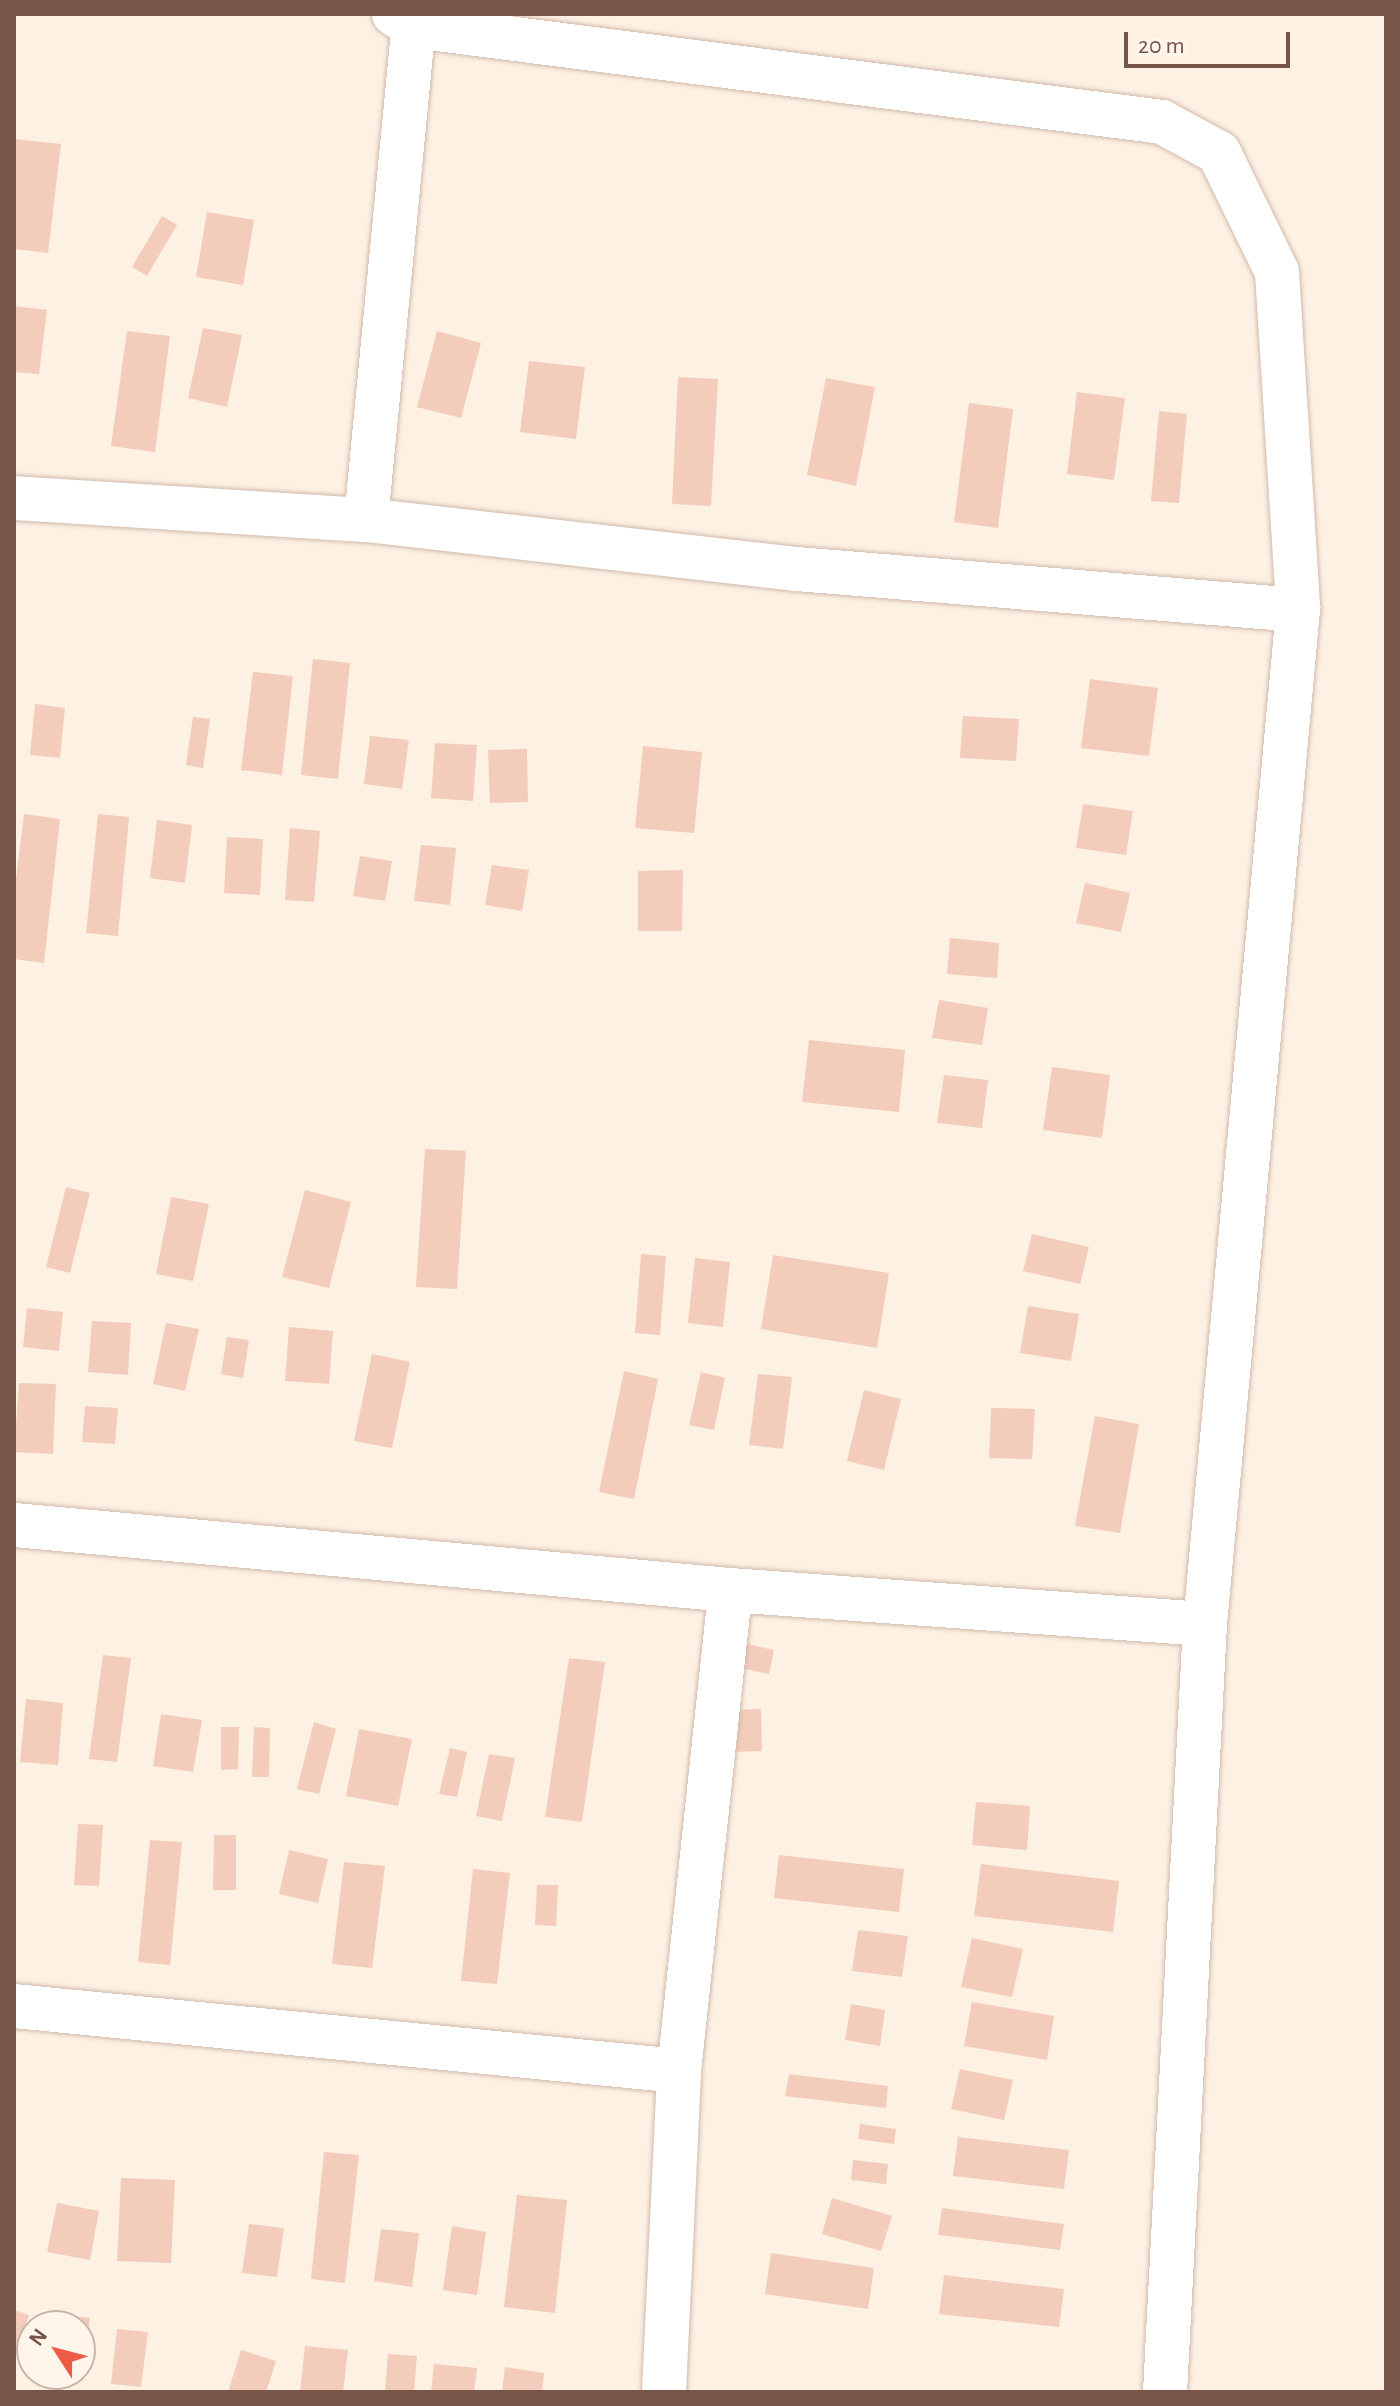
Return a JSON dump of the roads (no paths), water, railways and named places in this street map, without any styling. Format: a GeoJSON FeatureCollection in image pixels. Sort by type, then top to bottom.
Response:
{"type":"FeatureCollection","features":[{"type":"Feature","properties":{"kind":"street"},"geometry":{"type":"LineString","coordinates":[[366,520],[404,20],[1162,122],[1219,153],[1277,272],[1298,610],[1205,1624],[1165,2392]]}},
{"type":"Feature","properties":{"kind":"street"},"geometry":{"type":"LineString","coordinates":[[14,498],[366,520],[797,569],[1298,610]]}},
{"type":"Feature","properties":{"kind":"street"},"geometry":{"type":"LineString","coordinates":[[14,1525],[730,1590],[1205,1624]]}},
{"type":"Feature","properties":{"kind":"street"},"geometry":{"type":"LineString","coordinates":[[664,2392],[679,2071],[730,1590]]}},
{"type":"Feature","properties":{"kind":"street"},"geometry":{"type":"LineString","coordinates":[[14,2006],[679,2071]]}}]}
